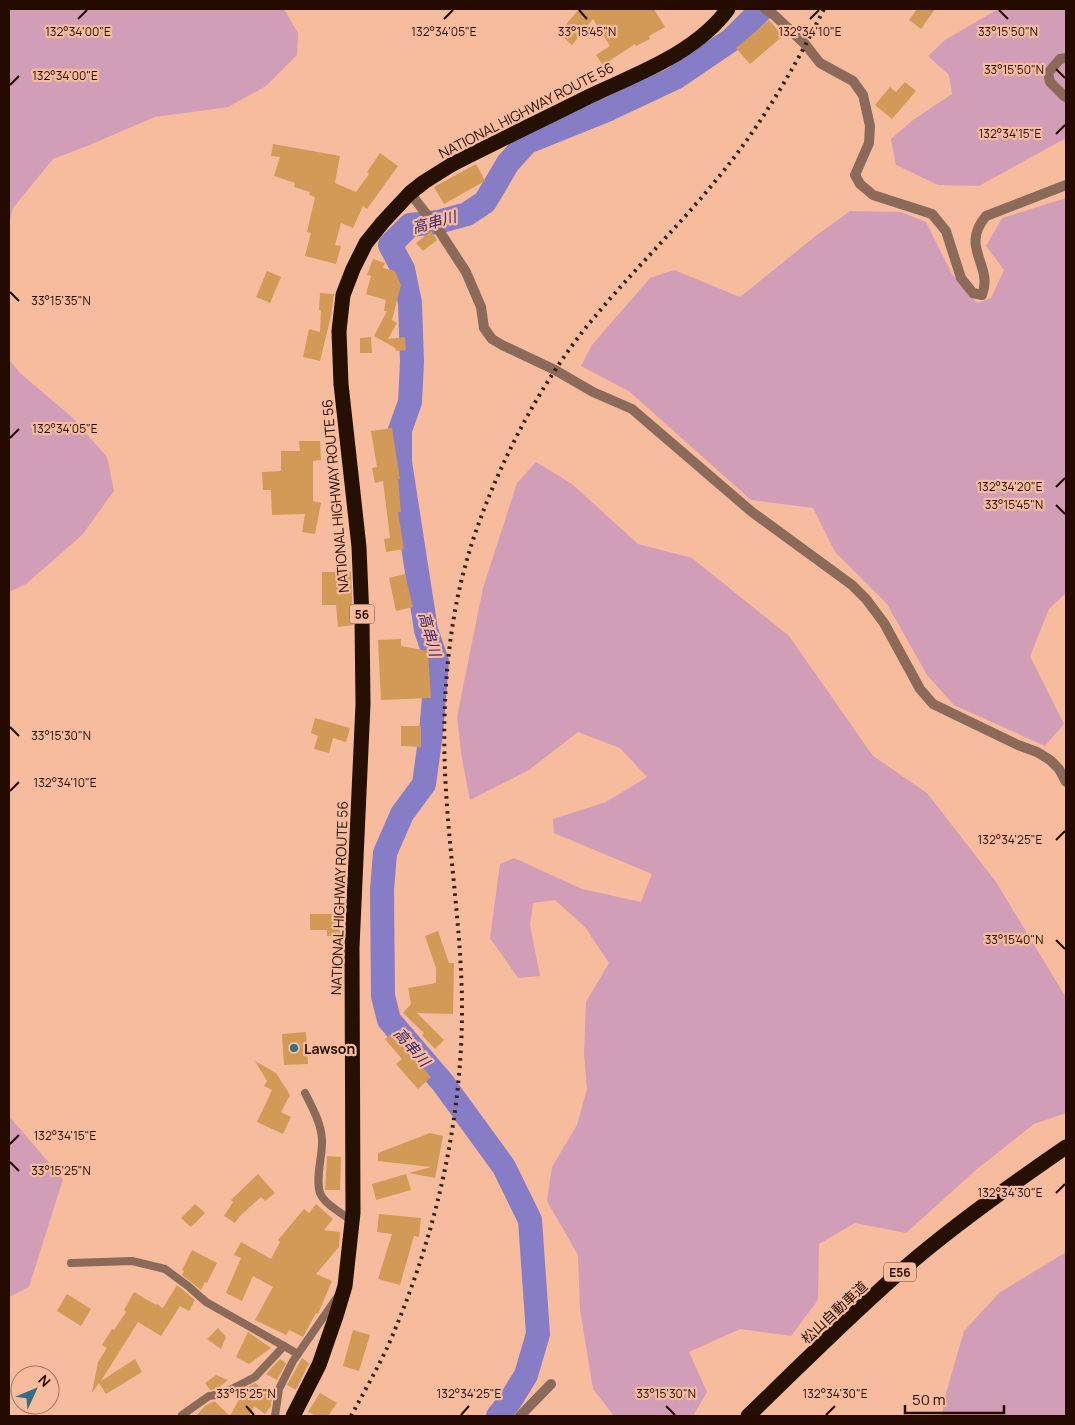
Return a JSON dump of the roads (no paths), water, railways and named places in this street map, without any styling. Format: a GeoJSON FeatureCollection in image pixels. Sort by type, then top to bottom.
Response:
{"type":"FeatureCollection","features":[{"type":"Feature","properties":{"kind":"highway","name":"NATIONAL HIGHWAY ROUTE 56"},"geometry":{"type":"LineString","coordinates":[[293,1416],[319,1365],[345,1286],[352,1221],[354,1166],[352,947],[363,704],[359,547],[341,384],[339,331],[343,295],[366,243],[410,193],[424,182],[451,165],[664,60],[704,34],[728,9]]}},
{"type":"Feature","properties":{"kind":"highway","name":"松山自動車道"},"geometry":{"type":"LineString","coordinates":[[748,1416],[908,1264],[993,1198],[1066,1147]]}},
{"type":"Feature","properties":{"kind":"street"},"geometry":{"type":"LineString","coordinates":[[765,9],[805,44],[820,63],[852,81],[863,95],[870,126],[869,143],[855,175],[860,184],[873,195],[932,214],[946,231],[961,278],[973,293],[982,295],[986,285],[974,240],[980,224],[986,216],[1066,185]]}},
{"type":"Feature","properties":{"kind":"street"},"geometry":{"type":"LineString","coordinates":[[1066,58],[1060,59],[1048,73],[1050,82],[1066,96]]}},
{"type":"Feature","properties":{"kind":"street"},"geometry":{"type":"LineString","coordinates":[[410,193],[438,229],[466,272],[481,307],[484,328],[492,339],[555,370],[592,392],[632,409],[752,512],[852,586],[866,599],[884,623],[920,689],[933,704],[1018,745],[1037,752],[1050,760],[1059,769],[1066,782]]}},
{"type":"Feature","properties":{"kind":"street"},"geometry":{"type":"LineString","coordinates":[[520,1416],[551,1384]]}},
{"type":"Feature","properties":{"kind":"lane"},"geometry":{"type":"LineString","coordinates":[[305,1092],[316,1115],[322,1138],[320,1194],[327,1202],[352,1221]]}},
{"type":"Feature","properties":{"kind":"lane"},"geometry":{"type":"LineString","coordinates":[[71,1263],[132,1261],[165,1269],[206,1302],[298,1354]]}},
{"type":"Feature","properties":{"kind":"lane"},"geometry":{"type":"LineString","coordinates":[[275,1416],[279,1389],[298,1354],[345,1286]]}},
{"type":"Feature","properties":{"kind":"lane"},"geometry":{"type":"LineString","coordinates":[[182,1415],[209,1396],[222,1394],[255,1377],[284,1346]]}},
{"type":"Feature","properties":{"kind":"waterway","name":"高串川"},"geometry":{"type":"LineString","coordinates":[[498,1416],[526,1375],[538,1334],[530,1220],[504,1167],[443,1083],[389,1020],[383,996],[382,890],[385,853],[402,814],[424,784],[431,733],[437,662],[426,630],[400,462],[400,430],[410,402],[412,362],[410,303],[403,269],[390,245],[410,225],[438,222],[467,214],[485,202],[508,163],[527,142],[609,109],[675,78],[731,40],[762,9]]}},
{"type":"Feature","properties":{"kind":"railway"},"geometry":{"type":"LineString","coordinates":[[351,1416],[387,1348],[419,1265],[443,1179],[457,1091],[461,1046],[461,973],[444,744],[451,635],[468,556],[502,467],[531,409],[548,381],[600,310],[701,198],[748,139],[801,54],[824,9]]}},
{"type":"Feature","properties":{"kind":"place","name":"Lawson"},"geometry":{"type":"Point","coordinates":[294,1048]}}]}
